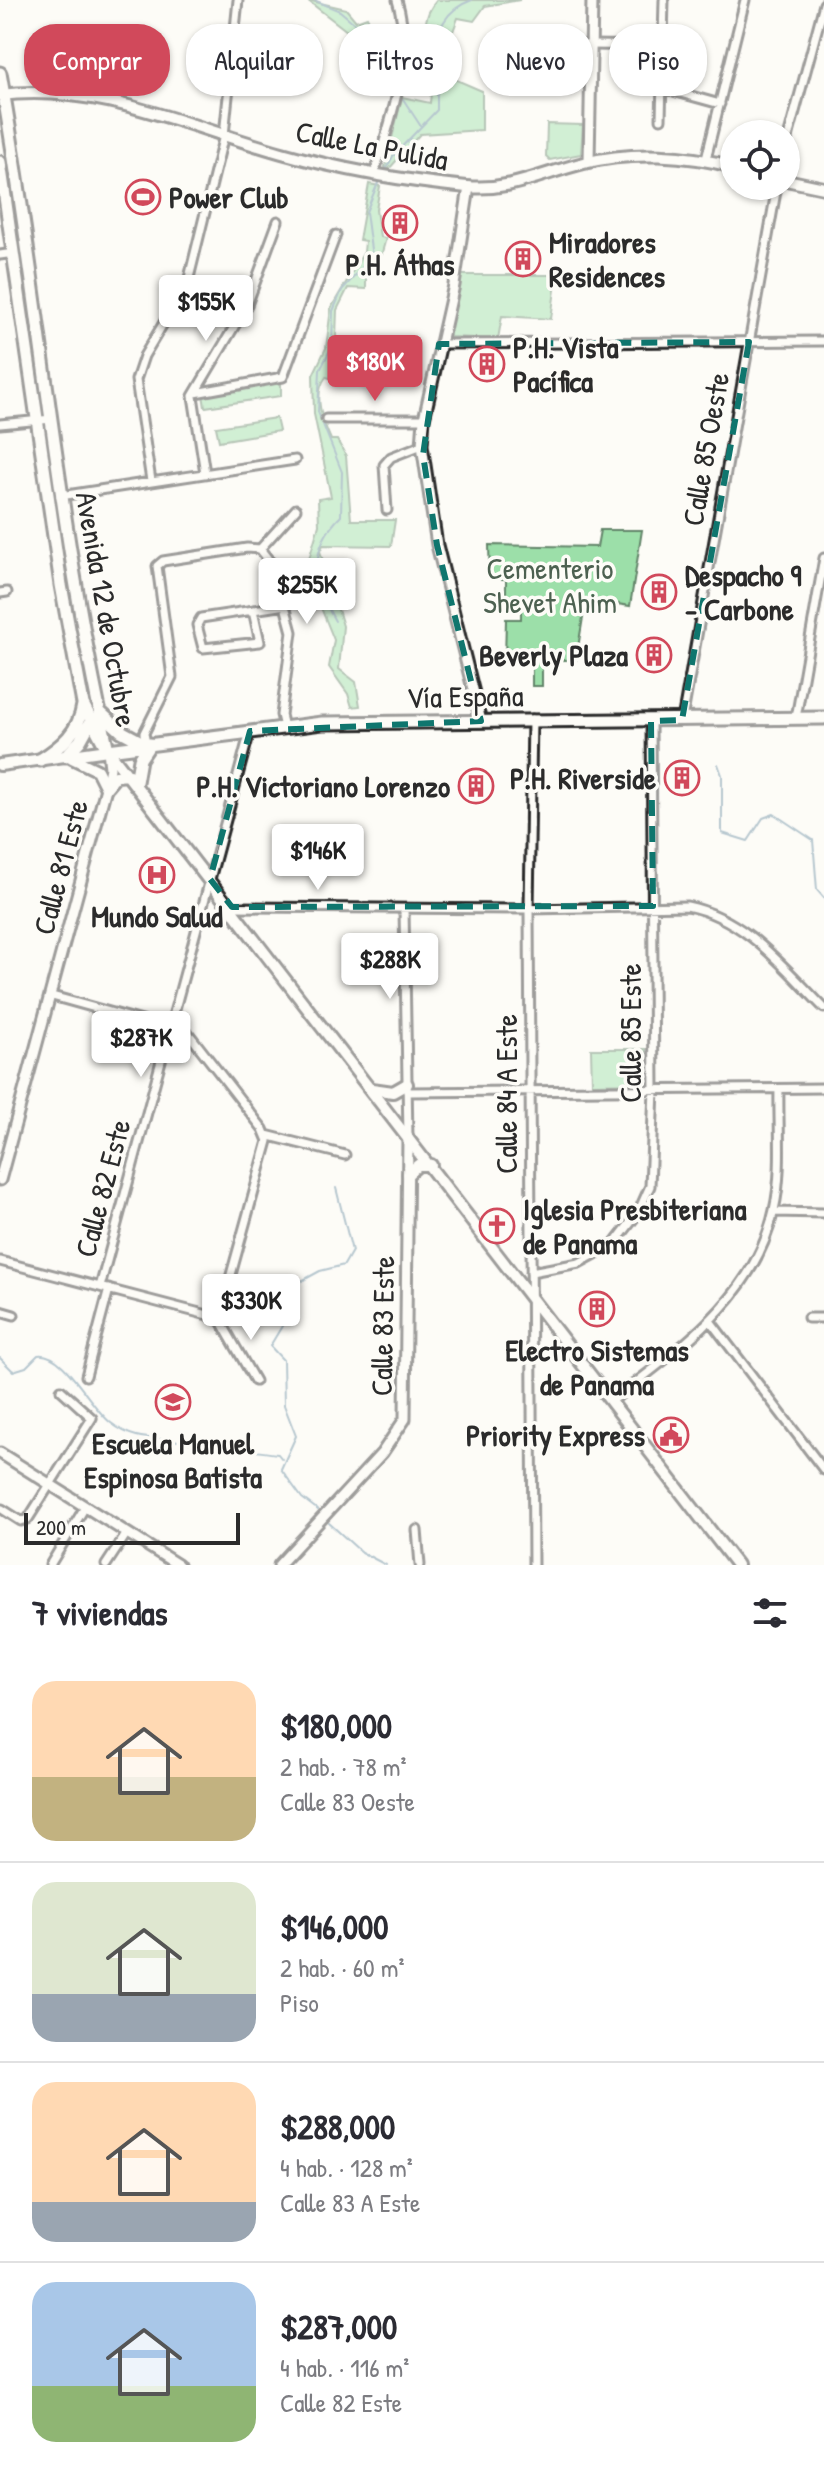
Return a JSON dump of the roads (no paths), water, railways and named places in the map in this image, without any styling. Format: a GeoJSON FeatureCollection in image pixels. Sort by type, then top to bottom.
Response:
{"type":"FeatureCollection","features":[{"type":"Feature","properties":{"kind":"main road","name":"Avenida 12 de Octubre"},"geometry":{"type":"LineString","coordinates":[[0,73],[62,496],[108,750]]}},
{"type":"Feature","properties":{"kind":"main road","name":"Calle La Pulida"},"geometry":{"type":"LineString","coordinates":[[2,95],[79,94],[131,105],[224,135],[374,175],[469,187],[506,188],[589,161],[651,156],[706,159],[720,163]]}},
{"type":"Feature","properties":{"kind":"main road","name":"Avenida 12 de Octubre"},"geometry":{"type":"LineString","coordinates":[[0,162],[48,498],[83,704],[90,723],[108,750]]}},
{"type":"Feature","properties":{"kind":"main road"},"geometry":{"type":"LineString","coordinates":[[800,183],[824,188]]}},
{"type":"Feature","properties":{"kind":"main road"},"geometry":{"type":"LineString","coordinates":[[29,367],[44,360]]}},
{"type":"Feature","properties":{"kind":"main road"},"geometry":{"type":"LineString","coordinates":[[40,760],[70,736],[81,720],[83,704]]}},
{"type":"Feature","properties":{"kind":"main road"},"geometry":{"type":"LineString","coordinates":[[99,712],[121,731],[148,744],[133,779]]}},
{"type":"Feature","properties":{"kind":"main road","name":"Vía España"},"geometry":{"type":"LineString","coordinates":[[108,750],[284,727],[532,719],[651,721],[824,718]]}},
{"type":"Feature","properties":{"kind":"main road"},"geometry":{"type":"LineString","coordinates":[[66,756],[80,741],[90,723]]}},
{"type":"Feature","properties":{"kind":"main road"},"geometry":{"type":"LineString","coordinates":[[0,765],[108,750],[737,1565]]}},
{"type":"Feature","properties":{"kind":"main road"},"geometry":{"type":"LineString","coordinates":[[66,756],[91,764],[103,777],[106,788]]}},
{"type":"Feature","properties":{"kind":"main road"},"geometry":{"type":"LineString","coordinates":[[106,788],[118,775],[133,779]]}},
{"type":"Feature","properties":{"kind":"main road"},"geometry":{"type":"LineString","coordinates":[[372,1089],[393,1092],[407,1088]]}},
{"type":"Feature","properties":{"kind":"main road"},"geometry":{"type":"LineString","coordinates":[[408,1174],[418,1165],[431,1165]]}},
{"type":"Feature","properties":{"kind":"street"},"geometry":{"type":"LineString","coordinates":[[151,481],[136,380],[144,356],[188,282],[224,135],[238,0]]}},
{"type":"Feature","properties":{"kind":"street"},"geometry":{"type":"LineString","coordinates":[[374,175],[404,57],[405,31],[397,0]]}},
{"type":"Feature","properties":{"kind":"street"},"geometry":{"type":"LineString","coordinates":[[591,24],[592,0]]}},
{"type":"Feature","properties":{"kind":"street"},"geometry":{"type":"LineString","coordinates":[[663,24],[664,0]]}},
{"type":"Feature","properties":{"kind":"street"},"geometry":{"type":"LineString","coordinates":[[706,159],[745,0]]}},
{"type":"Feature","properties":{"kind":"street"},"geometry":{"type":"LineString","coordinates":[[793,120],[824,4]]}},
{"type":"Feature","properties":{"kind":"street"},"geometry":{"type":"LineString","coordinates":[[589,161],[590,96]]}},
{"type":"Feature","properties":{"kind":"street"},"geometry":{"type":"LineString","coordinates":[[661,119],[662,96]]}},
{"type":"Feature","properties":{"kind":"street"},"geometry":{"type":"LineString","coordinates":[[691,96],[720,104]]}},
{"type":"Feature","properties":{"kind":"street"},"geometry":{"type":"LineString","coordinates":[[469,187],[454,285],[439,344],[422,445],[437,545],[481,721]]}},
{"type":"Feature","properties":{"kind":"street","name":"Calle 85 Oeste"},"geometry":{"type":"LineString","coordinates":[[682,720],[774,200]]}},
{"type":"Feature","properties":{"kind":"street"},"geometry":{"type":"LineString","coordinates":[[205,473],[195,393],[247,305],[278,221]]}},
{"type":"Feature","properties":{"kind":"street"},"geometry":{"type":"LineString","coordinates":[[195,393],[283,377],[336,235]]}},
{"type":"Feature","properties":{"kind":"street"},"geometry":{"type":"LineString","coordinates":[[0,255],[14,253]]}},
{"type":"Feature","properties":{"kind":"street"},"geometry":{"type":"LineString","coordinates":[[439,344],[824,341]]}},
{"type":"Feature","properties":{"kind":"street"},"geometry":{"type":"LineString","coordinates":[[0,424],[52,419]]}},
{"type":"Feature","properties":{"kind":"street"},"geometry":{"type":"LineString","coordinates":[[326,419],[424,419]]}},
{"type":"Feature","properties":{"kind":"street"},"geometry":{"type":"LineString","coordinates":[[387,510],[384,465],[391,457],[422,445]]}},
{"type":"Feature","properties":{"kind":"street"},"geometry":{"type":"LineString","coordinates":[[48,498],[295,460]]}},
{"type":"Feature","properties":{"kind":"street"},"geometry":{"type":"LineString","coordinates":[[260,549],[296,509]]}},
{"type":"Feature","properties":{"kind":"street"},"geometry":{"type":"LineString","coordinates":[[148,744],[144,733],[172,677],[155,571],[163,561],[247,548],[260,549],[275,568],[286,605],[293,647],[281,715],[284,727]]}},
{"type":"Feature","properties":{"kind":"street"},"geometry":{"type":"LineString","coordinates":[[796,718],[824,558]]}},
{"type":"Feature","properties":{"kind":"street"},"geometry":{"type":"LineString","coordinates":[[253,610],[260,642],[203,648],[197,625],[201,618],[253,610],[286,605]]}},
{"type":"Feature","properties":{"kind":"street","name":"Calle 84 A Este"},"geometry":{"type":"LineString","coordinates":[[532,719],[529,909],[533,1565]]}},
{"type":"Feature","properties":{"kind":"street","name":"Calle 85 Este"},"geometry":{"type":"LineString","coordinates":[[531,1272],[595,1257],[614,1244],[627,1229],[650,1186],[654,1090],[651,721]]}},
{"type":"Feature","properties":{"kind":"street","name":"Calle 82 Este"},"geometry":{"type":"LineString","coordinates":[[100,1287],[250,731]]}},
{"type":"Feature","properties":{"kind":"street","name":"Calle 81 Este"},"geometry":{"type":"LineString","coordinates":[[0,1180],[106,788],[110,768],[108,750]]}},
{"type":"Feature","properties":{"kind":"street"},"geometry":{"type":"LineString","coordinates":[[232,907],[529,909],[687,906],[730,919],[824,1008]]}},
{"type":"Feature","properties":{"kind":"street"},"geometry":{"type":"LineString","coordinates":[[404,909],[408,1137]]}},
{"type":"Feature","properties":{"kind":"street"},"geometry":{"type":"LineString","coordinates":[[52,996],[171,1026],[193,1038],[266,1135],[268,1141],[219,1318],[255,1381]]}},
{"type":"Feature","properties":{"kind":"street"},"geometry":{"type":"LineString","coordinates":[[407,1088],[530,1092],[824,1088]]}},
{"type":"Feature","properties":{"kind":"street"},"geometry":{"type":"LineString","coordinates":[[612,1401],[711,1322],[748,1271],[774,1212],[779,1089]]}},
{"type":"Feature","properties":{"kind":"street"},"geometry":{"type":"LineString","coordinates":[[266,1135],[345,1155]]}},
{"type":"Feature","properties":{"kind":"street","name":"Calle 83 Este"},"geometry":{"type":"LineString","coordinates":[[279,1565],[382,1453],[405,1419],[408,1137]]}},
{"type":"Feature","properties":{"kind":"street"},"geometry":{"type":"LineString","coordinates":[[774,1212],[824,1213]]}},
{"type":"Feature","properties":{"kind":"street"},"geometry":{"type":"LineString","coordinates":[[0,1261],[219,1318]]}},
{"type":"Feature","properties":{"kind":"street"},"geometry":{"type":"LineString","coordinates":[[86,1376],[109,1289]]}},
{"type":"Feature","properties":{"kind":"street"},"geometry":{"type":"LineString","coordinates":[[0,1311],[14,1315]]}},
{"type":"Feature","properties":{"kind":"street"},"geometry":{"type":"LineString","coordinates":[[808,1318],[824,1318]]}},
{"type":"Feature","properties":{"kind":"street"},"geometry":{"type":"LineString","coordinates":[[711,1322],[824,1470]]}},
{"type":"Feature","properties":{"kind":"street"},"geometry":{"type":"LineString","coordinates":[[2,1509],[21,1521],[28,1519],[92,1418],[61,1390]]}},
{"type":"Feature","properties":{"kind":"street"},"geometry":{"type":"LineString","coordinates":[[0,1453],[178,1565]]}},
{"type":"Feature","properties":{"kind":"street"},"geometry":{"type":"LineString","coordinates":[[50,1565],[85,1507]]}},
{"type":"Feature","properties":{"kind":"street"},"geometry":{"type":"LineString","coordinates":[[417,1530],[420,1565]]}},
{"type":"Feature","properties":{"kind":"street"},"geometry":{"type":"LineString","coordinates":[[106,1565],[127,1533]]}},
{"type":"Feature","properties":{"kind":"waterway"},"geometry":{"type":"LineString","coordinates":[[314,0],[340,11],[355,24]]}},
{"type":"Feature","properties":{"kind":"waterway"},"geometry":{"type":"LineString","coordinates":[[384,173],[393,156],[437,110],[437,81],[429,72],[440,29],[451,12],[472,0]]}},
{"type":"Feature","properties":{"kind":"waterway"},"geometry":{"type":"LineString","coordinates":[[403,99],[420,125]]}},
{"type":"Feature","properties":{"kind":"waterway"},"geometry":{"type":"LineString","coordinates":[[335,621],[322,593],[317,566],[323,541],[341,516],[342,472],[318,412],[320,370],[332,346],[333,311],[342,290],[372,257],[366,212],[380,178]]}},
{"type":"Feature","properties":{"kind":"waterway"},"geometry":{"type":"LineString","coordinates":[[718,764],[722,775],[722,833],[748,841],[763,818],[774,814],[813,840],[817,890],[824,898]]}},
{"type":"Feature","properties":{"kind":"waterway"},"geometry":{"type":"LineString","coordinates":[[318,1510],[302,1498],[281,1469],[296,1436],[284,1405],[283,1360],[270,1346],[282,1326],[296,1284],[320,1271],[344,1265],[352,1251],[336,1188]]}},
{"type":"Feature","properties":{"kind":"waterway"},"geometry":{"type":"LineString","coordinates":[[0,1358],[13,1371],[26,1367],[38,1355],[57,1361],[102,1415],[130,1434],[278,1454],[282,1459]]}},
{"type":"Feature","properties":{"kind":"waterway"},"geometry":{"type":"LineString","coordinates":[[329,1523],[361,1552],[386,1565]]}},
{"type":"Feature","properties":{"kind":"place","name":"Power Club"},"geometry":{"type":"Point","coordinates":[143,197]}},
{"type":"Feature","properties":{"kind":"place","name":"P.H. Áthas"},"geometry":{"type":"Point","coordinates":[400,223]}},
{"type":"Feature","properties":{"kind":"place","name":"Miradores Residences"},"geometry":{"type":"Point","coordinates":[523,259]}},
{"type":"Feature","properties":{"kind":"place","name":"P.H. Vista Pacífica"},"geometry":{"type":"Point","coordinates":[487,364]}},
{"type":"Feature","properties":{"kind":"place","name":"Despacho 9 - Carbone"},"geometry":{"type":"Point","coordinates":[659,592]}},
{"type":"Feature","properties":{"kind":"place","name":"Beverly Plaza"},"geometry":{"type":"Point","coordinates":[654,655]}},
{"type":"Feature","properties":{"kind":"place","name":"P.H. Riverside"},"geometry":{"type":"Point","coordinates":[682,778]}},
{"type":"Feature","properties":{"kind":"place","name":"P.H. Victoriano Lorenzo"},"geometry":{"type":"Point","coordinates":[476,786]}},
{"type":"Feature","properties":{"kind":"place","name":"Mundo Salud"},"geometry":{"type":"Point","coordinates":[157,875]}},
{"type":"Feature","properties":{"kind":"place","name":"Iglesia Presbiteriana de Panama"},"geometry":{"type":"Point","coordinates":[497,1226]}},
{"type":"Feature","properties":{"kind":"place","name":"Electro Sistemas de Panama"},"geometry":{"type":"Point","coordinates":[597,1309]}},
{"type":"Feature","properties":{"kind":"place","name":"Escuela Manuel Espinosa Batista"},"geometry":{"type":"Point","coordinates":[173,1402]}},
{"type":"Feature","properties":{"kind":"place","name":"Priority Express"},"geometry":{"type":"Point","coordinates":[671,1435]}},
{"type":"Feature","properties":{"kind":"park label","name":"Cementerio Shevet Ahim"},"geometry":{"type":"Point","coordinates":[550,585]}}]}
